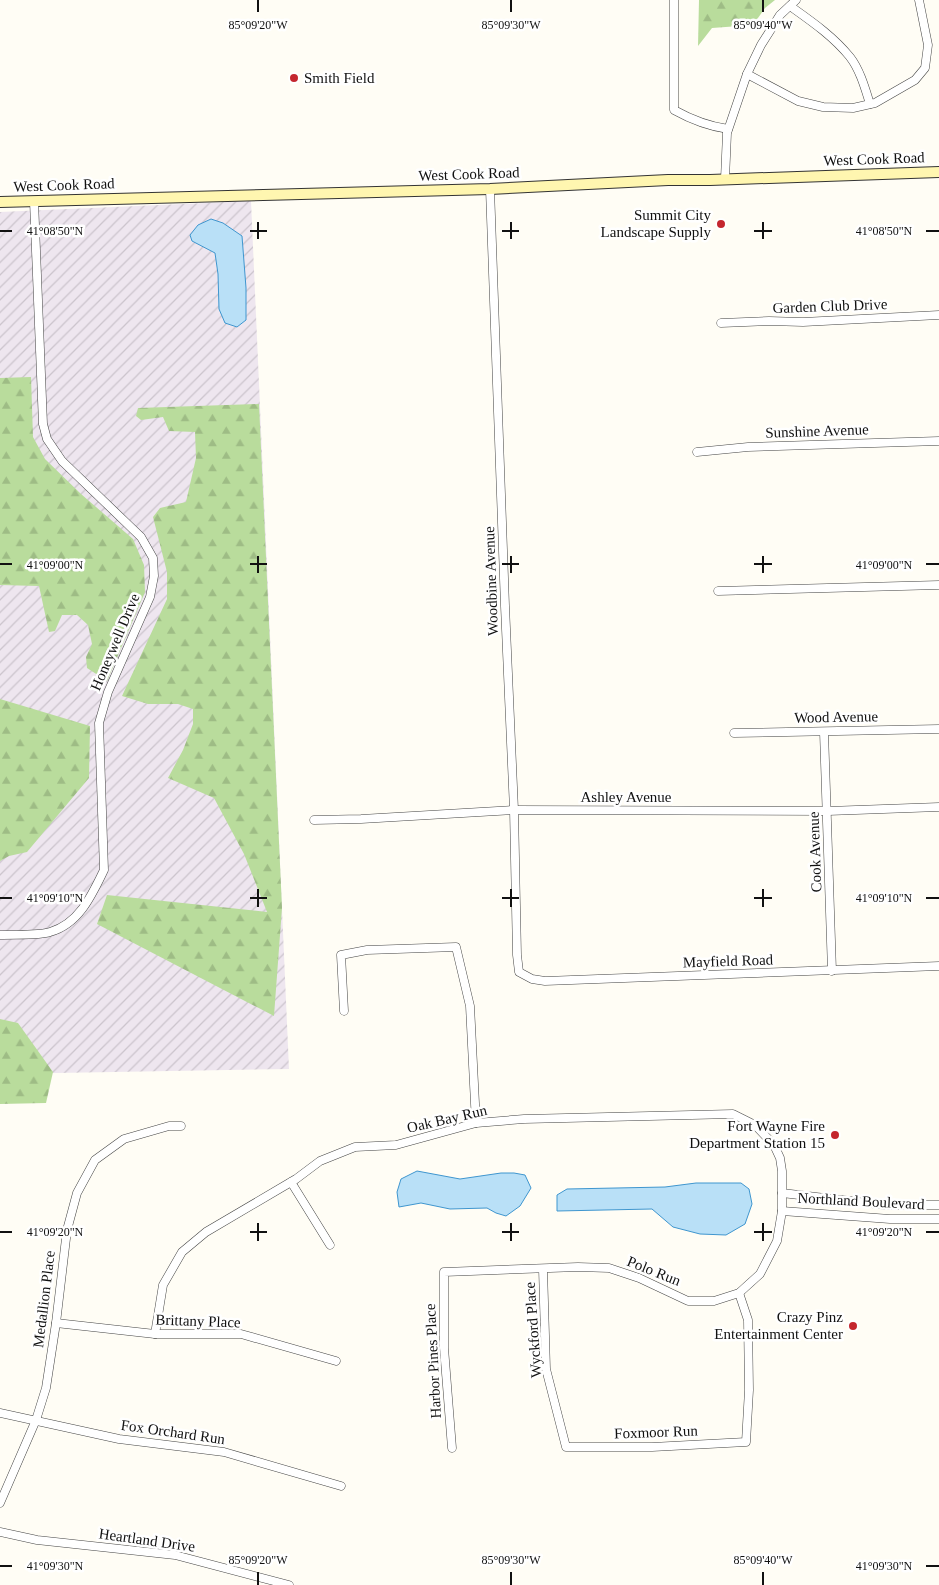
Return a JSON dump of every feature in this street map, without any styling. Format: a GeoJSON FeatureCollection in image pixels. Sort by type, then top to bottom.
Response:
{"type":"FeatureCollection","features":[{"type":"Feature","properties":{"kind":"main road","name":"West Cook Road"},"geometry":{"type":"LineString","coordinates":[[0,202],[490,189],[668,180],[939,172]]}},
{"type":"Feature","properties":{"kind":"street"},"geometry":{"type":"LineString","coordinates":[[674,0],[674,110],[710,126],[728,129]]}},
{"type":"Feature","properties":{"kind":"street"},"geometry":{"type":"LineString","coordinates":[[747,74],[803,103],[823,108],[853,108],[870,104],[892,94],[915,80],[925,68],[928,45],[919,0]]}},
{"type":"Feature","properties":{"kind":"street"},"geometry":{"type":"LineString","coordinates":[[725,179],[726,133],[747,74],[761,45],[780,15],[793,3],[850,58],[864,83],[870,104]]}},
{"type":"Feature","properties":{"kind":"street","name":"Woodbine Avenue"},"geometry":{"type":"LineString","coordinates":[[490,189],[519,972]]}},
{"type":"Feature","properties":{"kind":"street","name":"Honeywell Drive"},"geometry":{"type":"LineString","coordinates":[[0,935],[49,933],[65,926],[84,908],[104,870],[99,723],[108,692],[150,597],[154,576],[153,558],[141,537],[62,461],[47,439],[43,424],[34,201]]}},
{"type":"Feature","properties":{"kind":"street","name":"Garden Club Drive"},"geometry":{"type":"LineString","coordinates":[[721,324],[939,315]]}},
{"type":"Feature","properties":{"kind":"street","name":"Sunshine Avenue"},"geometry":{"type":"LineString","coordinates":[[697,452],[748,447],[939,441]]}},
{"type":"Feature","properties":{"kind":"street"},"geometry":{"type":"LineString","coordinates":[[718,591],[939,585]]}},
{"type":"Feature","properties":{"kind":"street","name":"Wood Avenue"},"geometry":{"type":"LineString","coordinates":[[734,733],[939,729]]}},
{"type":"Feature","properties":{"kind":"street","name":"Cook Avenue"},"geometry":{"type":"LineString","coordinates":[[824,732],[832,971]]}},
{"type":"Feature","properties":{"kind":"street","name":"Ashley Avenue"},"geometry":{"type":"LineString","coordinates":[[314,820],[514,810],[828,811],[939,807]]}},
{"type":"Feature","properties":{"kind":"street"},"geometry":{"type":"LineString","coordinates":[[344,1012],[341,954],[367,950],[456,947],[470,1006],[476,1123]]}},
{"type":"Feature","properties":{"kind":"street","name":"Mayfield Road"},"geometry":{"type":"LineString","coordinates":[[519,972],[532,979],[545,981],[939,966]]}},
{"type":"Feature","properties":{"kind":"street","name":"Oak Bay Run"},"geometry":{"type":"LineString","coordinates":[[155,1334],[163,1285],[182,1252],[206,1232],[291,1182],[320,1161],[356,1147],[396,1145],[476,1123],[524,1119],[733,1114],[755,1125],[774,1145],[780,1158],[782,1194]]}},
{"type":"Feature","properties":{"kind":"street","name":"Medallion Place"},"geometry":{"type":"LineString","coordinates":[[0,1504],[36,1420],[46,1388],[67,1230],[77,1193],[95,1160],[124,1139],[169,1126],[181,1126]]}},
{"type":"Feature","properties":{"kind":"street"},"geometry":{"type":"LineString","coordinates":[[291,1182],[330,1245]]}},
{"type":"Feature","properties":{"kind":"street","name":"Northland Boulevard"},"geometry":{"type":"LineString","coordinates":[[782,1194],[885,1205],[939,1205]]}},
{"type":"Feature","properties":{"kind":"street","name":"Polo Run"},"geometry":{"type":"LineString","coordinates":[[444,1272],[578,1267],[608,1268],[639,1278],[688,1301],[714,1301],[739,1292],[760,1274],[777,1241],[782,1211],[782,1194]]}},
{"type":"Feature","properties":{"kind":"street"},"geometry":{"type":"LineString","coordinates":[[846,1200],[846,1216]]}},
{"type":"Feature","properties":{"kind":"street","name":"Northland Boulevard"},"geometry":{"type":"LineString","coordinates":[[782,1211],[890,1219],[939,1219]]}},
{"type":"Feature","properties":{"kind":"street","name":"Wyckford Place"},"geometry":{"type":"LineString","coordinates":[[543,1269],[546,1369],[566,1447]]}},
{"type":"Feature","properties":{"kind":"street","name":"Harbor Pines Place"},"geometry":{"type":"LineString","coordinates":[[444,1272],[444,1348],[452,1448]]}},
{"type":"Feature","properties":{"kind":"street","name":"Foxmoor Run"},"geometry":{"type":"LineString","coordinates":[[566,1447],[652,1447],[746,1442],[749,1390],[748,1320],[739,1292]]}},
{"type":"Feature","properties":{"kind":"street","name":"Brittany Place"},"geometry":{"type":"LineString","coordinates":[[56,1323],[155,1334],[242,1334],[336,1361]]}},
{"type":"Feature","properties":{"kind":"street","name":"Fox Orchard Run"},"geometry":{"type":"LineString","coordinates":[[0,1413],[119,1439],[224,1452],[341,1486]]}},
{"type":"Feature","properties":{"kind":"street","name":"Heartland Drive"},"geometry":{"type":"LineString","coordinates":[[0,1532],[38,1540],[175,1554],[289,1585]]}},
{"type":"Feature","properties":{"kind":"shaded area"},"geometry":{"type":"Polygon","coordinates":[[[251,201],[289,1069],[0,1074],[0,212],[251,201]]]}},
{"type":"Feature","properties":{"kind":"green space"},"geometry":{"type":"Polygon","coordinates":[[[699,0],[775,0],[765,8],[753,25],[712,28],[698,46],[699,0]]]}},
{"type":"Feature","properties":{"kind":"green space"},"geometry":{"type":"Polygon","coordinates":[[[31,377],[33,437],[45,459],[81,494],[133,539],[144,565],[145,592],[107,681],[87,668],[86,657],[92,644],[88,625],[77,615],[62,615],[55,631],[49,632],[39,586],[0,585],[0,378],[31,377]]]}},
{"type":"Feature","properties":{"kind":"green space"},"geometry":{"type":"Polygon","coordinates":[[[259,404],[282,908],[274,1016],[97,924],[107,895],[267,912],[244,854],[214,798],[168,778],[183,750],[193,724],[193,709],[178,704],[148,704],[122,696],[167,599],[167,572],[153,517],[160,508],[186,502],[196,458],[195,432],[169,431],[163,417],[141,420],[136,416],[138,408],[259,404]]]}},
{"type":"Feature","properties":{"kind":"green space"},"geometry":{"type":"Polygon","coordinates":[[[0,699],[90,726],[89,778],[27,852],[9,856],[0,861],[0,699]]]}},
{"type":"Feature","properties":{"kind":"green space"},"geometry":{"type":"Polygon","coordinates":[[[0,1019],[18,1023],[53,1072],[46,1103],[0,1104],[0,1019]]]}},
{"type":"Feature","properties":{"kind":"water"},"geometry":{"type":"Polygon","coordinates":[[[211,219],[223,223],[242,236],[246,288],[246,320],[237,327],[225,323],[219,309],[215,253],[192,241],[190,235],[198,225],[211,219]]]}},
{"type":"Feature","properties":{"kind":"water"},"geometry":{"type":"Polygon","coordinates":[[[417,1171],[460,1179],[514,1173],[525,1175],[531,1188],[520,1206],[506,1216],[487,1208],[450,1209],[421,1203],[399,1207],[397,1192],[401,1179],[417,1171]]]}},
{"type":"Feature","properties":{"kind":"water"},"geometry":{"type":"Polygon","coordinates":[[[696,1183],[741,1183],[749,1189],[752,1204],[745,1224],[726,1235],[700,1234],[673,1227],[652,1209],[557,1211],[557,1195],[567,1189],[665,1187],[696,1183]]]}},
{"type":"Feature","properties":{"kind":"place","name":"Smith Field"},"geometry":{"type":"Point","coordinates":[294,78]}},
{"type":"Feature","properties":{"kind":"place","name":"Summit City Landscape Supply"},"geometry":{"type":"Point","coordinates":[721,224]}},
{"type":"Feature","properties":{"kind":"place","name":"Fort Wayne Fire Department Station 15"},"geometry":{"type":"Point","coordinates":[835,1135]}},
{"type":"Feature","properties":{"kind":"place","name":"Crazy Pinz Entertainment Center"},"geometry":{"type":"Point","coordinates":[853,1326]}}]}
